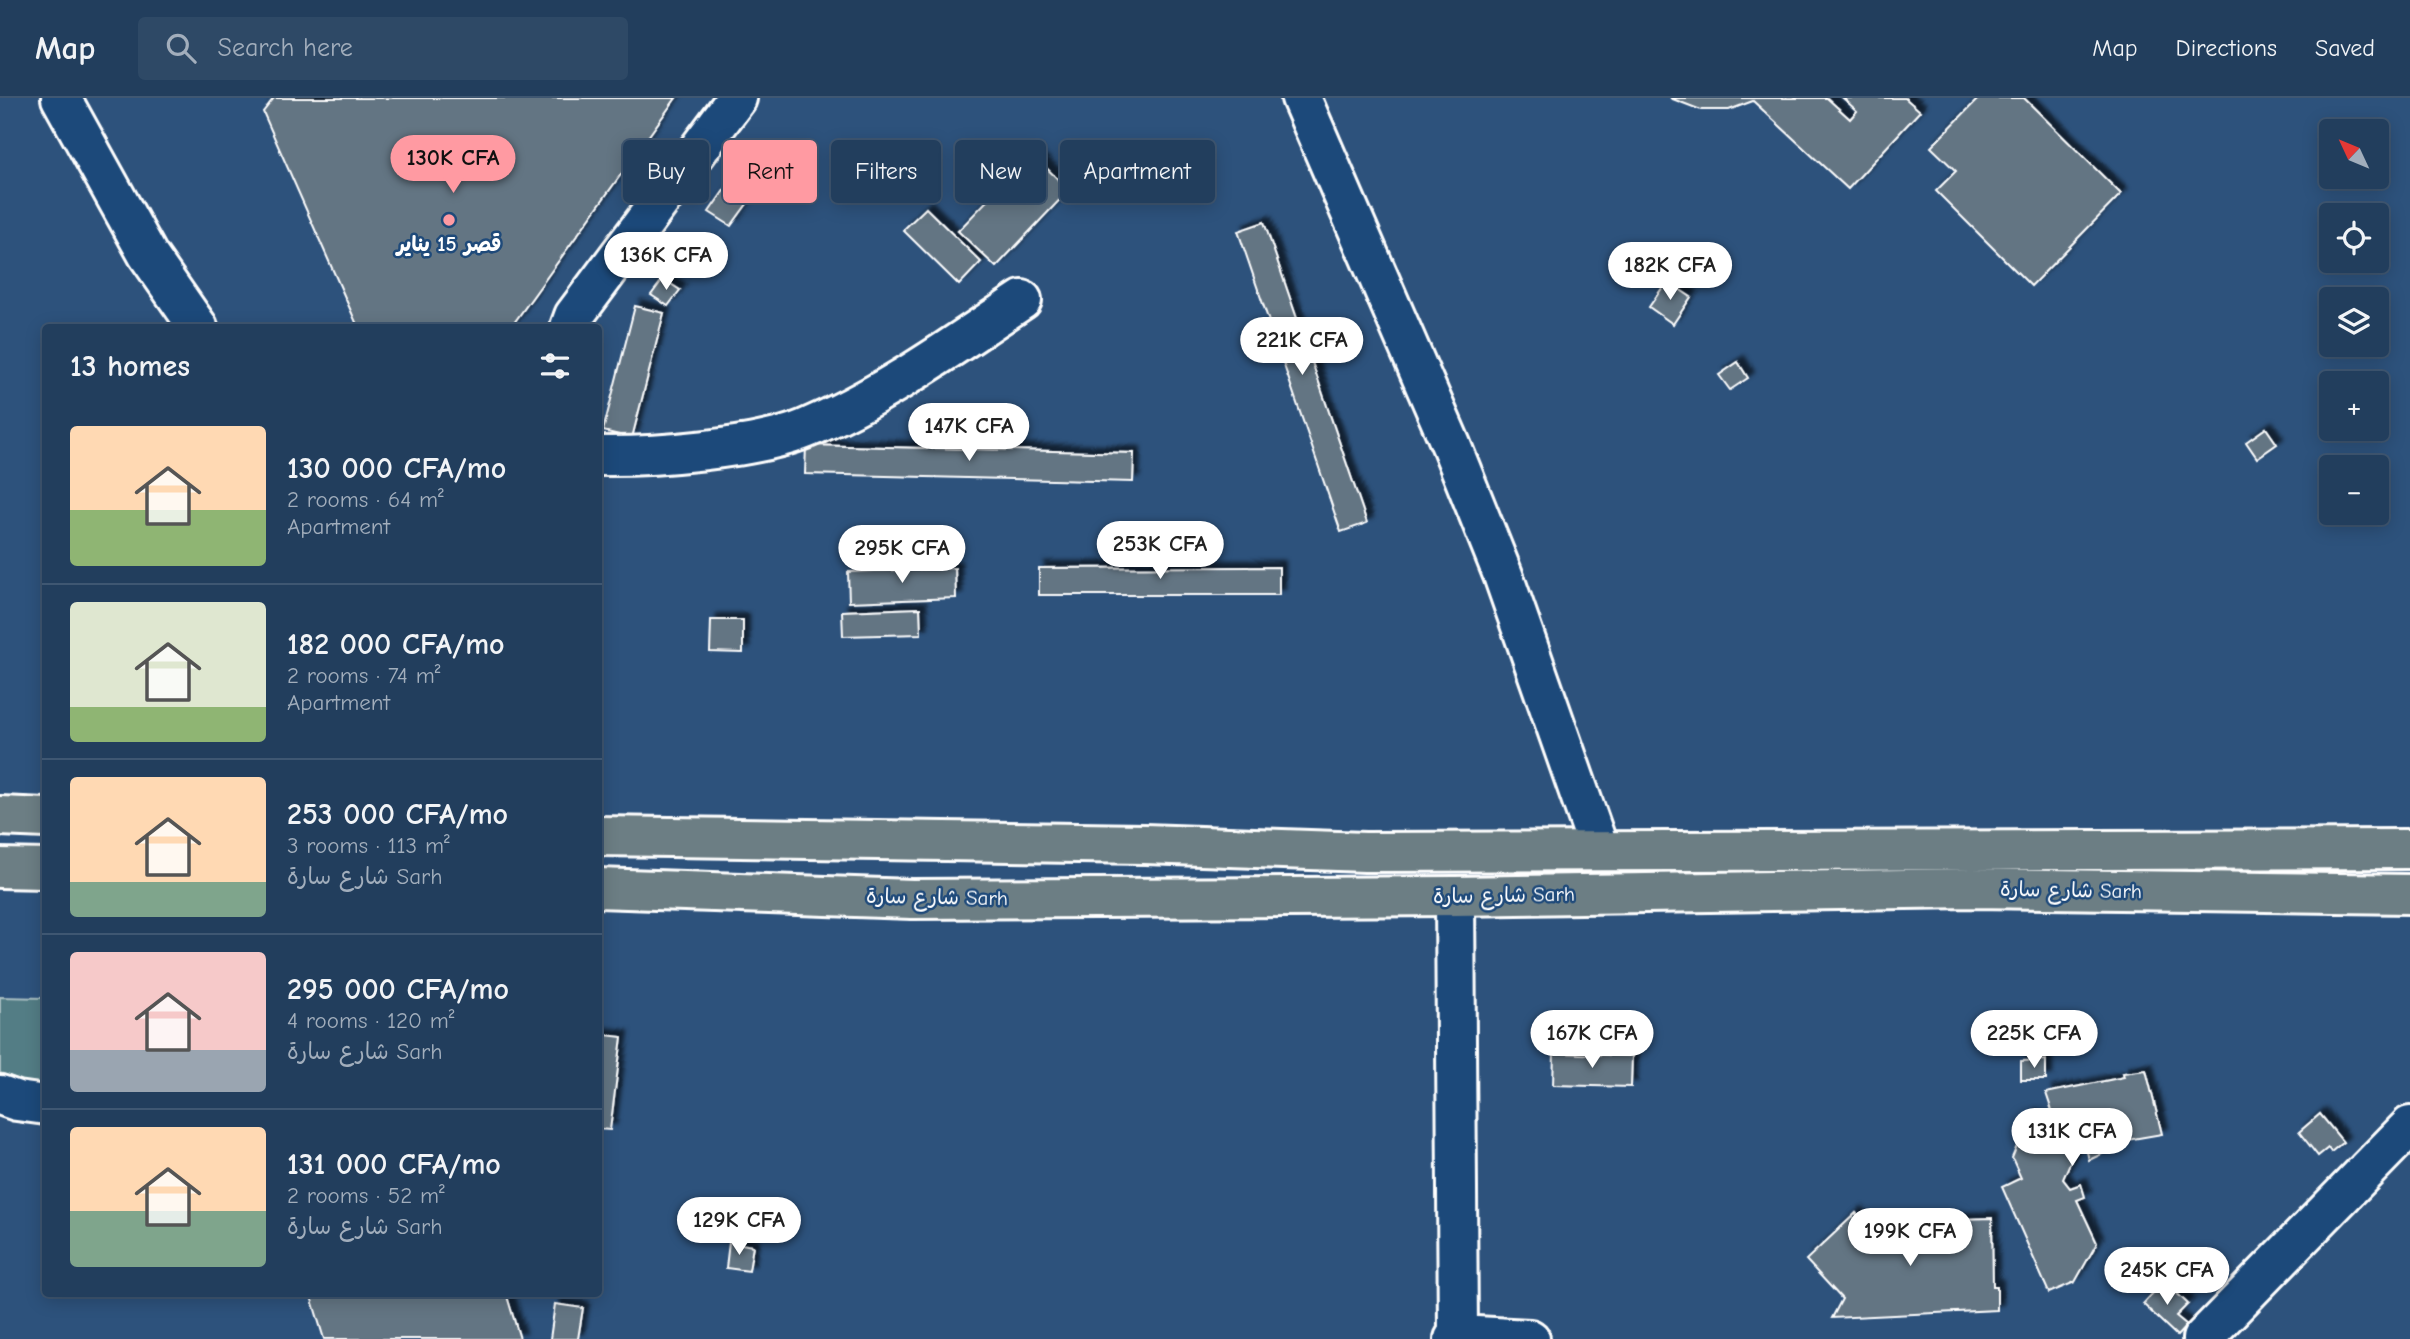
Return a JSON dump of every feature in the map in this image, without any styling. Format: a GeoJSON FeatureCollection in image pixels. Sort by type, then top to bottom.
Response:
{"type":"FeatureCollection","features":[{"type":"Feature","properties":{"kind":"highway"},"geometry":{"type":"LineString","coordinates":[[0,816],[42,818]]}},
{"type":"Feature","properties":{"kind":"highway","name":"شارع سارة Sarh"},"geometry":{"type":"LineString","coordinates":[[602,836],[1144,844],[1365,852],[1599,849],[2410,849]]}},
{"type":"Feature","properties":{"kind":"highway"},"geometry":{"type":"LineString","coordinates":[[0,868],[42,869]]}},
{"type":"Feature","properties":{"kind":"highway","name":"شارع سارة Sarh"},"geometry":{"type":"LineString","coordinates":[[602,888],[912,899],[1455,896],[1972,888],[2410,894]]}},
{"type":"Feature","properties":{"kind":"street"},"geometry":{"type":"LineString","coordinates":[[61,98],[148,255],[196,324]]}},
{"type":"Feature","properties":{"kind":"street"},"geometry":{"type":"LineString","coordinates":[[571,324],[574,316],[737,98]]}},
{"type":"Feature","properties":{"kind":"street"},"geometry":{"type":"LineString","coordinates":[[1301,98],[1451,445],[1503,575],[1599,849]]}},
{"type":"Feature","properties":{"kind":"street"},"geometry":{"type":"LineString","coordinates":[[602,456],[730,446],[803,430],[868,397],[1022,300]]}},
{"type":"Feature","properties":{"kind":"street"},"geometry":{"type":"LineString","coordinates":[[1455,896],[1456,1337],[1530,1339]]}},
{"type":"Feature","properties":{"kind":"street"},"geometry":{"type":"LineString","coordinates":[[0,1095],[16,1101],[42,1104]]}},
{"type":"Feature","properties":{"kind":"street"},"geometry":{"type":"LineString","coordinates":[[2202,1339],[2410,1126]]}},
{"type":"Feature","properties":{"kind":"green space"},"geometry":{"type":"Polygon","coordinates":[[[0,997],[42,998],[42,1088],[0,1073],[0,997]]]}},
{"type":"Feature","properties":{"kind":"building","name":"قصر 15 يناير"},"geometry":{"type":"Polygon","coordinates":[[[274,98],[676,98],[646,140],[623,140],[623,172],[513,324],[357,324],[263,112],[274,98]]]}},
{"type":"Feature","properties":{"kind":"building"},"geometry":{"type":"Polygon","coordinates":[[[1670,98],[1827,98],[1850,119],[1857,111],[1843,98],[1905,98],[1920,111],[1848,189],[1753,101],[1729,110],[1701,110],[1670,98]]]}},
{"type":"Feature","properties":{"kind":"building"},"geometry":{"type":"Polygon","coordinates":[[[1979,98],[2024,98],[2121,194],[2031,286],[1936,191],[1956,171],[1931,147],[1979,98]]]}},
{"type":"Feature","properties":{"kind":"building"},"geometry":{"type":"Polygon","coordinates":[[[1046,168],[1060,181],[1060,199],[996,267],[958,231],[985,203],[1046,203],[1046,168]]]}},
{"type":"Feature","properties":{"kind":"building"},"geometry":{"type":"Polygon","coordinates":[[[723,192],[723,203],[747,204],[731,226],[709,212],[723,192]]]}},
{"type":"Feature","properties":{"kind":"building"},"geometry":{"type":"Polygon","coordinates":[[[926,208],[981,262],[959,285],[903,230],[926,208]]]}},
{"type":"Feature","properties":{"kind":"building"},"geometry":{"type":"Polygon","coordinates":[[[1264,222],[1367,523],[1341,532],[1238,231],[1264,222]]]}},
{"type":"Feature","properties":{"kind":"building"},"geometry":{"type":"Polygon","coordinates":[[[663,279],[680,290],[668,306],[651,295],[663,279]]]}},
{"type":"Feature","properties":{"kind":"building"},"geometry":{"type":"Polygon","coordinates":[[[1667,281],[1691,297],[1673,324],[1649,307],[1667,281]]]}},
{"type":"Feature","properties":{"kind":"building"},"geometry":{"type":"Polygon","coordinates":[[[635,306],[664,313],[632,438],[603,431],[635,306]]]}},
{"type":"Feature","properties":{"kind":"building"},"geometry":{"type":"Polygon","coordinates":[[[1738,362],[1748,378],[1730,390],[1719,375],[1738,362]]]}},
{"type":"Feature","properties":{"kind":"building"},"geometry":{"type":"Polygon","coordinates":[[[2266,428],[2277,444],[2257,458],[2246,442],[2266,428]]]}},
{"type":"Feature","properties":{"kind":"building"},"geometry":{"type":"Polygon","coordinates":[[[806,445],[1134,453],[1133,482],[805,474],[806,445]]]}},
{"type":"Feature","properties":{"kind":"building"},"geometry":{"type":"Polygon","coordinates":[[[1279,567],[1279,595],[1039,595],[1039,568],[1279,567]]]}},
{"type":"Feature","properties":{"kind":"building"},"geometry":{"type":"Polygon","coordinates":[[[955,568],[956,598],[849,602],[848,572],[955,568]]]}},
{"type":"Feature","properties":{"kind":"building"},"geometry":{"type":"Polygon","coordinates":[[[920,608],[921,634],[843,636],[842,611],[920,608]]]}},
{"type":"Feature","properties":{"kind":"building"},"geometry":{"type":"Polygon","coordinates":[[[711,620],[743,620],[743,653],[710,652],[711,620]]]}},
{"type":"Feature","properties":{"kind":"building"},"geometry":{"type":"Polygon","coordinates":[[[602,1034],[622,1037],[610,1130],[602,1129],[602,1034]]]}},
{"type":"Feature","properties":{"kind":"building"},"geometry":{"type":"Polygon","coordinates":[[[1554,1053],[1632,1056],[1631,1087],[1553,1085],[1554,1053]]]}},
{"type":"Feature","properties":{"kind":"building"},"geometry":{"type":"Polygon","coordinates":[[[2046,1060],[2046,1080],[2021,1080],[2021,1061],[2046,1060]]]}},
{"type":"Feature","properties":{"kind":"building"},"geometry":{"type":"Polygon","coordinates":[[[2146,1070],[2162,1134],[2098,1145],[2102,1154],[2089,1160],[2086,1148],[2079,1142],[2063,1179],[2070,1188],[2081,1184],[2085,1197],[2077,1200],[2097,1243],[2075,1282],[2049,1293],[2002,1187],[2021,1178],[2012,1158],[2030,1115],[2041,1122],[2055,1120],[2046,1093],[2124,1077],[2123,1073],[2146,1070]]]}},
{"type":"Feature","properties":{"kind":"building"},"geometry":{"type":"Polygon","coordinates":[[[2320,1114],[2343,1142],[2331,1152],[2328,1148],[2318,1156],[2299,1132],[2320,1114]]]}},
{"type":"Feature","properties":{"kind":"building"},"geometry":{"type":"Polygon","coordinates":[[[1856,1213],[1883,1242],[1896,1240],[1896,1221],[1992,1218],[1993,1286],[1997,1286],[1997,1310],[1832,1318],[1842,1299],[1806,1260],[1856,1213]]]}},
{"type":"Feature","properties":{"kind":"building"},"geometry":{"type":"Polygon","coordinates":[[[729,1242],[753,1246],[749,1271],[726,1268],[729,1242]]]}},
{"type":"Feature","properties":{"kind":"building"},"geometry":{"type":"Polygon","coordinates":[[[2164,1281],[2188,1304],[2176,1316],[2187,1325],[2177,1336],[2143,1304],[2164,1281]]]}},
{"type":"Feature","properties":{"kind":"building"},"geometry":{"type":"Polygon","coordinates":[[[311,1297],[507,1297],[520,1339],[324,1339],[311,1297]]]}},
{"type":"Feature","properties":{"kind":"building"},"geometry":{"type":"Polygon","coordinates":[[[555,1304],[583,1308],[578,1339],[550,1339],[555,1304]]]}},
{"type":"Feature","properties":{"kind":"place","name":"قصر 15 يناير"},"geometry":{"type":"Point","coordinates":[449,220]}}]}
